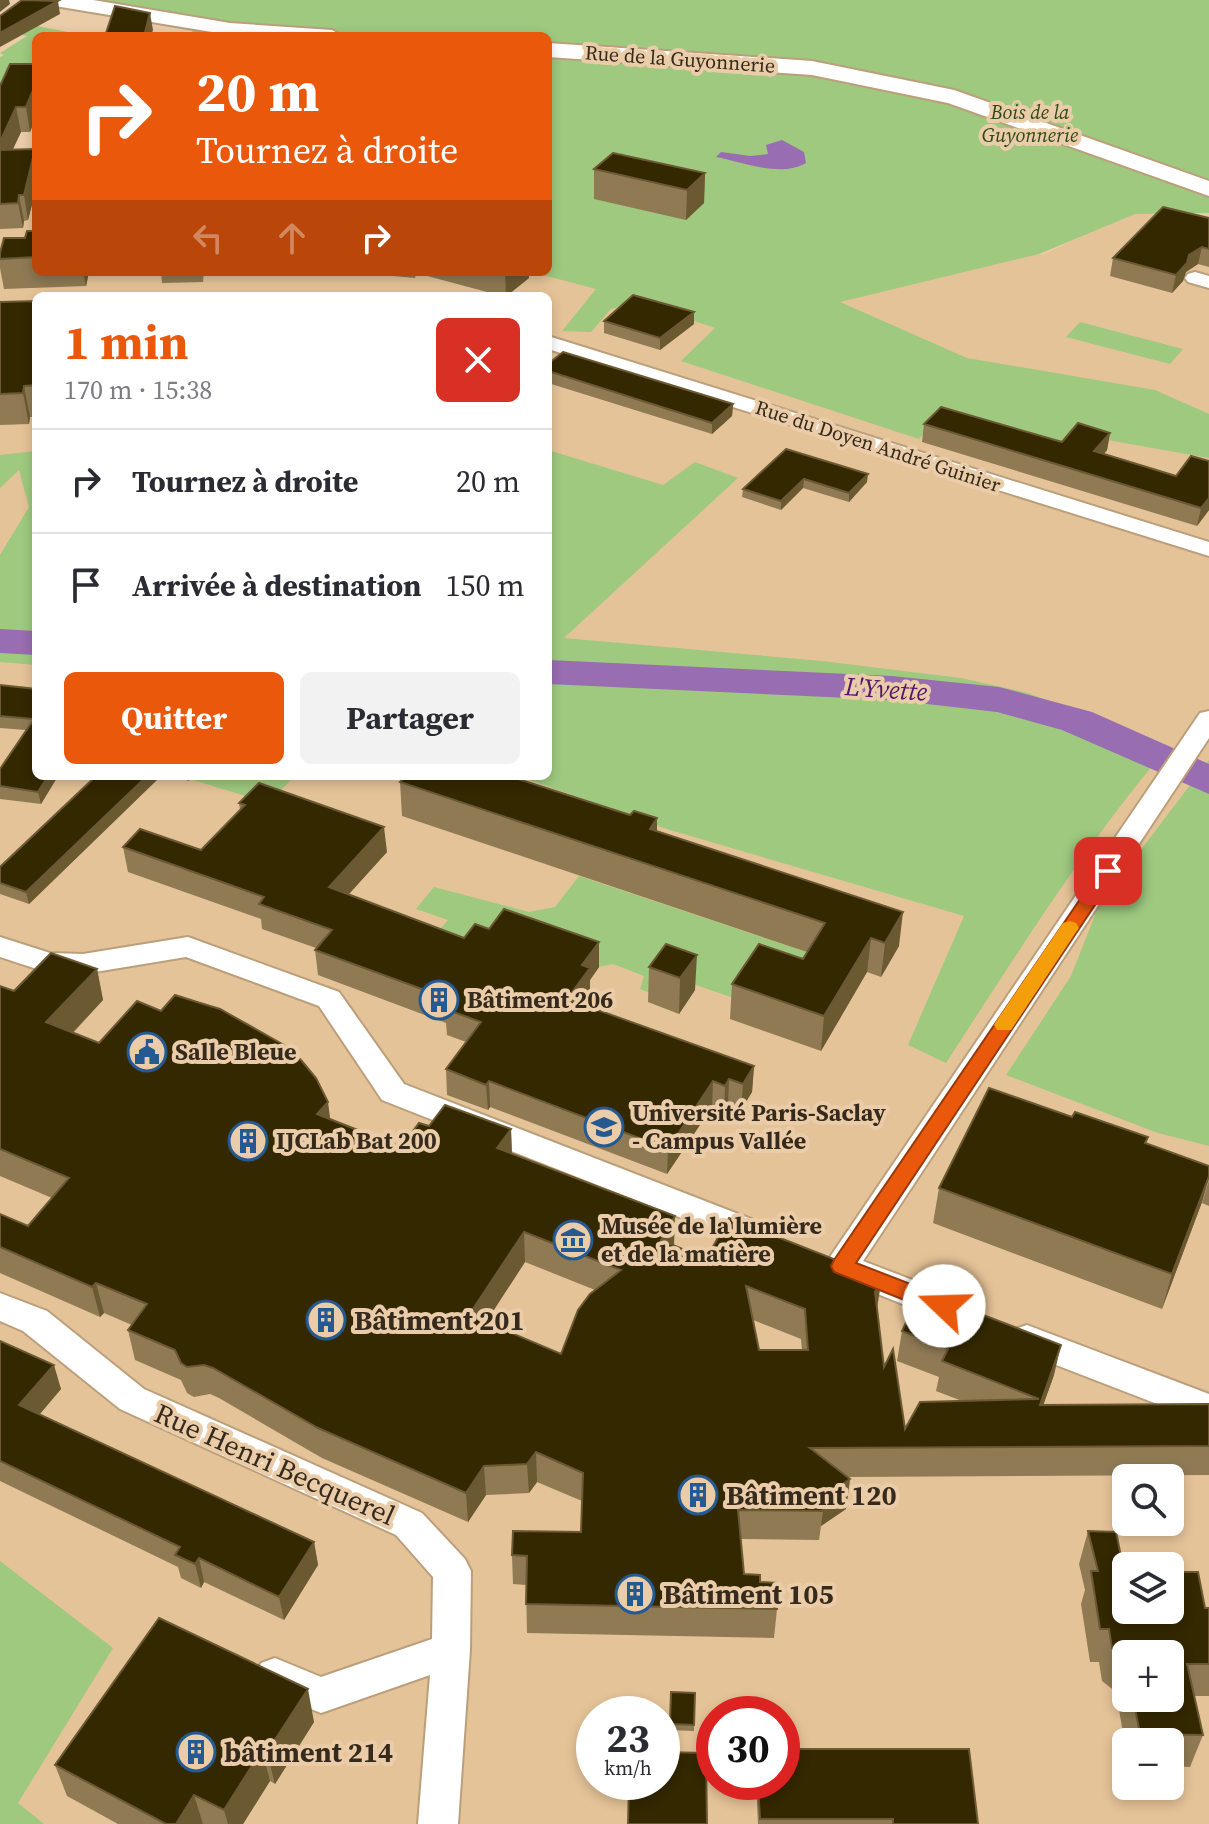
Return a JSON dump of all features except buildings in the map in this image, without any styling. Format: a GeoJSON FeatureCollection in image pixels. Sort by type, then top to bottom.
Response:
{"type":"FeatureCollection","features":[{"type":"Feature","properties":{"kind":"street"},"geometry":{"type":"LineString","coordinates":[[55,0],[230,29],[274,32]]}},
{"type":"Feature","properties":{"kind":"street","name":"Rue de la Guyonnerie"},"geometry":{"type":"LineString","coordinates":[[552,50],[812,68],[954,97],[1209,189]]}},
{"type":"Feature","properties":{"kind":"street","name":"Rue du Doyen André Guinier"},"geometry":{"type":"LineString","coordinates":[[552,343],[1209,549]]}},
{"type":"Feature","properties":{"kind":"street"},"geometry":{"type":"LineString","coordinates":[[816,1257],[1166,783],[1209,719]]}},
{"type":"Feature","properties":{"kind":"street"},"geometry":{"type":"LineString","coordinates":[[0,947],[49,963],[83,964],[188,947],[329,999],[393,1092],[1209,1409]]}},
{"type":"Feature","properties":{"kind":"street","name":"Rue Henri Becquerel"},"geometry":{"type":"LineString","coordinates":[[0,1307],[35,1321],[132,1399],[409,1524],[452,1571],[451,1650],[438,1824]]}},
{"type":"Feature","properties":{"kind":"street"},"geometry":{"type":"LineString","coordinates":[[237,1661],[321,1695],[451,1650]]}},
{"type":"Feature","properties":{"kind":"shaded area","name":"Université Paris-Saclay - Campus Vallée"},"geometry":{"type":"Polygon","coordinates":[[[552,124],[1043,255],[1135,210],[1209,216],[1209,1824],[0,1824],[0,149],[32,148],[32,276],[552,276],[552,124]]]}},
{"type":"Feature","properties":{"kind":"shaded area"},"geometry":{"type":"Polygon","coordinates":[[[782,140],[804,152],[806,163],[773,169],[716,157],[721,152],[750,156],[768,154],[766,145],[782,140]]]}},
{"type":"Feature","properties":{"kind":"green space","name":"Bois de la Guyonnerie"},"geometry":{"type":"Polygon","coordinates":[[[73,0],[1209,0],[1209,213],[1135,214],[1039,254],[840,302],[967,358],[1155,390],[1209,414],[1209,458],[1079,435],[1054,452],[940,417],[919,439],[681,361],[715,328],[637,302],[611,309],[591,332],[562,331],[596,289],[546,276],[552,276],[552,32],[192,32],[195,21],[73,0]]]}},
{"type":"Feature","properties":{"kind":"green space"},"geometry":{"type":"Polygon","coordinates":[[[37,26],[68,32],[32,32],[32,88],[0,88],[0,57],[4,55],[0,53],[27,36],[0,31],[37,26]]]}},
{"type":"Feature","properties":{"kind":"green space"},"geometry":{"type":"Polygon","coordinates":[[[1080,322],[1183,349],[1170,364],[1066,337],[1080,322]]]}},
{"type":"Feature","properties":{"kind":"green space"},"geometry":{"type":"Polygon","coordinates":[[[32,451],[32,665],[0,662],[0,555],[29,507],[19,470],[0,488],[0,455],[32,451]]]}},
{"type":"Feature","properties":{"kind":"green space"},"geometry":{"type":"Polygon","coordinates":[[[552,451],[663,485],[695,462],[738,478],[564,638],[822,661],[961,678],[1028,693],[1169,746],[1080,861],[946,1063],[908,1045],[964,916],[670,830],[529,780],[552,780],[552,451]]]}},
{"type":"Feature","properties":{"kind":"green space"},"geometry":{"type":"Polygon","coordinates":[[[1209,760],[1209,1146],[1158,1133],[1006,1075],[1071,976],[1099,905],[1209,760]]]}},
{"type":"Feature","properties":{"kind":"green space"},"geometry":{"type":"Polygon","coordinates":[[[193,780],[291,780],[268,803],[193,780]]]}},
{"type":"Feature","properties":{"kind":"green space"},"geometry":{"type":"Polygon","coordinates":[[[579,876],[822,957],[742,1001],[667,975],[650,993],[640,989],[644,976],[613,964],[599,967],[506,934],[423,948],[448,920],[416,909],[434,887],[529,912],[555,907],[579,876]]]}},
{"type":"Feature","properties":{"kind":"green space"},"geometry":{"type":"Polygon","coordinates":[[[0,1561],[113,1648],[18,1803],[44,1824],[0,1824],[0,1561]]]}},
{"type":"Feature","properties":{"kind":"waterway","name":"L'Yvette"},"geometry":{"type":"LineString","coordinates":[[0,641],[32,643]]}},
{"type":"Feature","properties":{"kind":"waterway","name":"L'Yvette"},"geometry":{"type":"LineString","coordinates":[[552,672],[892,688],[999,700],[1077,721],[1209,780]]}},
{"type":"Feature","properties":{"kind":"slow traffic"},"geometry":{"type":"LineString","coordinates":[[1004,1025],[1070,928]]}},
{"type":"Feature","properties":{"kind":"place","name":"Bâtiment 206"},"geometry":{"type":"Point","coordinates":[439,1000]}},
{"type":"Feature","properties":{"kind":"place","name":"Salle Bleue"},"geometry":{"type":"Point","coordinates":[147,1052]}},
{"type":"Feature","properties":{"kind":"place","name":"Université Paris-Saclay - Campus Vallée"},"geometry":{"type":"Point","coordinates":[604,1127]}},
{"type":"Feature","properties":{"kind":"place","name":"IJCLab Bat 200"},"geometry":{"type":"Point","coordinates":[248,1141]}},
{"type":"Feature","properties":{"kind":"place","name":"Musée de la lumière et de la matière"},"geometry":{"type":"Point","coordinates":[573,1240]}},
{"type":"Feature","properties":{"kind":"place","name":"Bâtiment 201"},"geometry":{"type":"Point","coordinates":[326,1320]}},
{"type":"Feature","properties":{"kind":"place","name":"Bâtiment 120"},"geometry":{"type":"Point","coordinates":[698,1495]}},
{"type":"Feature","properties":{"kind":"place","name":"Bâtiment 105"},"geometry":{"type":"Point","coordinates":[635,1594]}},
{"type":"Feature","properties":{"kind":"place","name":"bâtiment 214"},"geometry":{"type":"Point","coordinates":[196,1752]}},
{"type":"Feature","properties":{"kind":"route"},"geometry":{"type":"LineString","coordinates":[[944,1306],[842,1266],[1108,871]]}}]}
